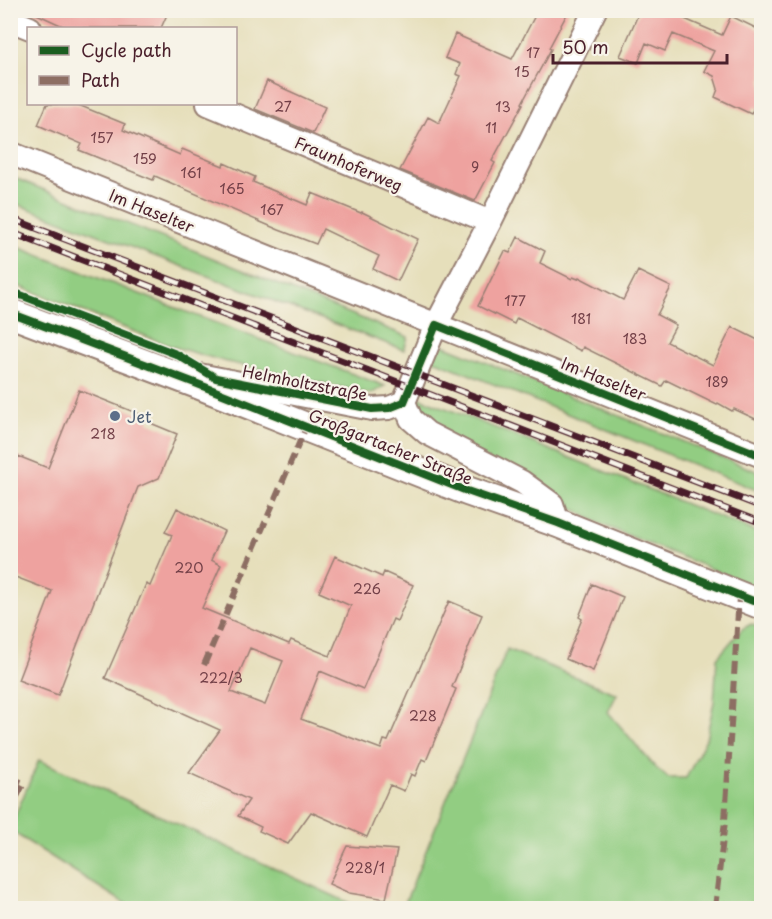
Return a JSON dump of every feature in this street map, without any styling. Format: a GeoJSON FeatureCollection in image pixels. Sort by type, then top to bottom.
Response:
{"type":"FeatureCollection","features":[{"type":"Feature","properties":{"kind":"main road","name":"Großgartacher Straße"},"geometry":{"type":"LineString","coordinates":[[10,313],[195,383],[467,491],[558,523],[762,605]]}},
{"type":"Feature","properties":{"kind":"street"},"geometry":{"type":"LineString","coordinates":[[558,523],[552,504],[522,482],[427,433],[411,419],[404,402],[436,324],[490,222],[595,10]]}},
{"type":"Feature","properties":{"kind":"street"},"geometry":{"type":"LineString","coordinates":[[10,20],[28,27]]}},
{"type":"Feature","properties":{"kind":"street","name":"Fraunhoferweg"},"geometry":{"type":"LineString","coordinates":[[210,105],[490,222]]}},
{"type":"Feature","properties":{"kind":"street","name":"Im Haselter"},"geometry":{"type":"LineString","coordinates":[[10,153],[762,456]]}},
{"type":"Feature","properties":{"kind":"street","name":"Helmholtzstraße"},"geometry":{"type":"LineString","coordinates":[[195,383],[197,375],[372,409],[389,408],[404,402]]}},
{"type":"Feature","properties":{"kind":"green space"},"geometry":{"type":"Polygon","coordinates":[[[10,176],[408,337],[404,350],[11,202],[10,176]]]}},
{"type":"Feature","properties":{"kind":"green space"},"geometry":{"type":"Polygon","coordinates":[[[10,244],[385,386],[371,394],[223,361],[171,346],[11,283],[10,244]]]}},
{"type":"Feature","properties":{"kind":"green space"},"geometry":{"type":"Polygon","coordinates":[[[443,345],[761,473],[761,492],[431,359],[443,345]]]}},
{"type":"Feature","properties":{"kind":"green space"},"geometry":{"type":"Polygon","coordinates":[[[418,397],[761,534],[761,589],[600,524],[428,425],[415,409],[418,397]]]}},
{"type":"Feature","properties":{"kind":"green space"},"geometry":{"type":"Polygon","coordinates":[[[751,624],[762,628],[761,908],[403,908],[507,649],[617,694],[608,712],[655,767],[668,778],[686,778],[706,739],[714,702],[717,658],[742,629],[751,624]]]}},
{"type":"Feature","properties":{"kind":"green space"},"geometry":{"type":"Polygon","coordinates":[[[39,760],[360,908],[132,908],[11,831],[11,825],[39,760]]]}},
{"type":"Feature","properties":{"kind":"building"},"geometry":{"type":"Polygon","coordinates":[[[28,10],[169,10],[161,27],[65,27],[28,10]]]}},
{"type":"Feature","properties":{"kind":"building"},"geometry":{"type":"Polygon","coordinates":[[[538,10],[569,10],[492,161],[495,163],[475,201],[400,170],[428,117],[439,123],[461,76],[456,74],[460,64],[445,58],[455,34],[512,59],[538,10]]]}},
{"type":"Feature","properties":{"kind":"building"},"geometry":{"type":"Polygon","coordinates":[[[640,10],[683,10],[680,17],[722,35],[731,16],[762,31],[762,110],[754,107],[751,114],[715,97],[718,89],[714,76],[704,71],[714,51],[673,34],[665,51],[646,43],[638,63],[620,56],[640,10]]]}},
{"type":"Feature","properties":{"kind":"building"},"geometry":{"type":"Polygon","coordinates":[[[267,81],[325,107],[313,133],[255,109],[267,81]]]}},
{"type":"Feature","properties":{"kind":"building"},"geometry":{"type":"Polygon","coordinates":[[[47,105],[78,105],[125,124],[123,130],[180,155],[182,149],[223,166],[224,163],[255,177],[253,182],[307,205],[312,193],[362,212],[418,239],[398,281],[373,269],[379,256],[323,229],[316,244],[155,176],[153,180],[79,150],[82,144],[38,125],[47,105]]]}},
{"type":"Feature","properties":{"kind":"building"},"geometry":{"type":"Polygon","coordinates":[[[518,237],[545,251],[540,263],[572,279],[579,277],[623,300],[638,271],[671,287],[657,315],[676,325],[667,342],[713,365],[732,327],[762,342],[762,422],[734,409],[732,411],[718,403],[717,405],[666,380],[662,386],[583,347],[581,351],[517,318],[514,324],[478,306],[505,251],[510,253],[518,237]]]}},
{"type":"Feature","properties":{"kind":"building"},"geometry":{"type":"Polygon","coordinates":[[[79,390],[149,418],[148,422],[177,434],[159,478],[138,487],[58,695],[18,680],[52,591],[10,575],[10,477],[18,456],[48,468],[79,390]]]}},
{"type":"Feature","properties":{"kind":"building"},"geometry":{"type":"Polygon","coordinates":[[[177,508],[224,531],[211,560],[221,565],[202,608],[289,644],[291,640],[330,656],[351,606],[319,592],[335,556],[382,577],[384,572],[413,585],[397,621],[393,619],[363,689],[320,671],[301,719],[381,749],[384,740],[388,741],[449,601],[482,615],[452,687],[456,689],[426,761],[422,759],[415,776],[411,774],[404,791],[390,785],[367,837],[311,812],[288,844],[259,831],[261,827],[238,816],[249,800],[189,773],[220,730],[105,678],[146,584],[150,586],[172,535],[165,532],[177,508]],[[250,648],[231,692],[265,705],[283,661],[250,648]]]}},
{"type":"Feature","properties":{"kind":"building"},"geometry":{"type":"Polygon","coordinates":[[[592,584],[623,597],[593,671],[566,659],[582,619],[579,617],[592,584]]]}},
{"type":"Feature","properties":{"kind":"building"},"geometry":{"type":"Polygon","coordinates":[[[347,846],[397,850],[386,899],[349,893],[329,884],[347,846]]]}},
{"type":"Feature","properties":{"kind":"railway"},"geometry":{"type":"LineString","coordinates":[[10,218],[762,507]]}},
{"type":"Feature","properties":{"kind":"railway"},"geometry":{"type":"LineString","coordinates":[[10,232],[762,523]]}},
{"type":"Feature","properties":{"kind":"marked path"},"geometry":{"type":"LineString","coordinates":[[204,665],[306,427]]}},
{"type":"Feature","properties":{"kind":"marked path"},"geometry":{"type":"LineString","coordinates":[[715,908],[725,821],[739,596]]}},
{"type":"Feature","properties":{"kind":"marked path"},"geometry":{"type":"LineString","coordinates":[[10,778],[24,783],[10,810]]}},
{"type":"Feature","properties":{"kind":"cycle path"},"geometry":{"type":"LineString","coordinates":[[10,291],[176,354],[216,378],[372,409],[389,408],[404,402],[436,325],[762,456]]}},
{"type":"Feature","properties":{"kind":"cycle path"},"geometry":{"type":"LineString","coordinates":[[10,313],[195,383],[467,491],[558,523],[753,601]]}},
{"type":"Feature","properties":{"kind":"place","name":"Jet"},"geometry":{"type":"Point","coordinates":[115,416]}}]}
